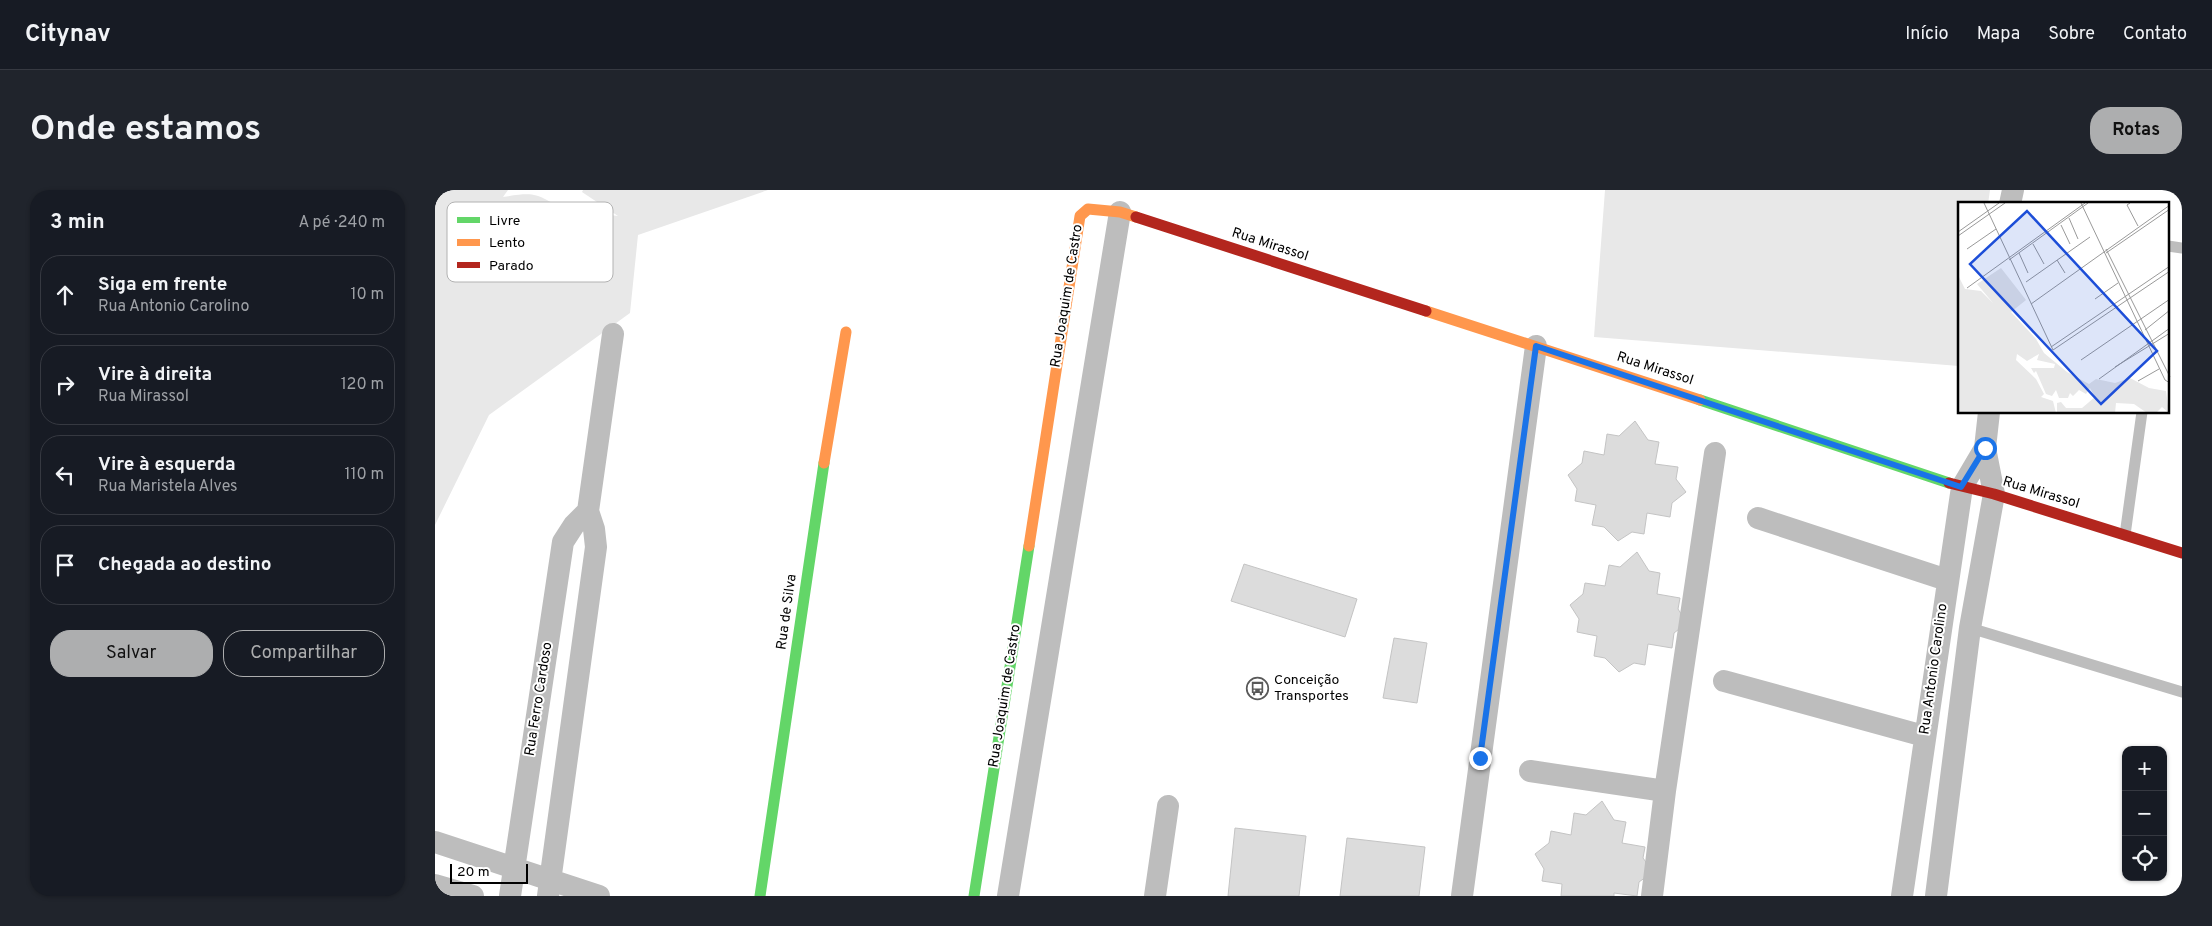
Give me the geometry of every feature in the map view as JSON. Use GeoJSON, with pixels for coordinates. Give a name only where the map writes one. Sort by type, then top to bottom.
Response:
{"type":"FeatureCollection","features":[{"type":"Feature","properties":{"kind":"street","name":"Rua Joaquim de Castro"},"geometry":{"type":"LineString","coordinates":[[974,896],[1080,216],[1088,209],[1093,208],[1120,212]]}},
{"type":"Feature","properties":{"kind":"street","name":"Rua Mirassol"},"geometry":{"type":"LineString","coordinates":[[1120,212],[1536,346],[1961,487],[1994,494],[2182,553]]}},
{"type":"Feature","properties":{"kind":"street"},"geometry":{"type":"LineString","coordinates":[[1008,896],[1120,212]]}},
{"type":"Feature","properties":{"kind":"street","name":"Rua de Silva"},"geometry":{"type":"LineString","coordinates":[[760,896],[820,490],[846,332]]}},
{"type":"Feature","properties":{"kind":"street"},"geometry":{"type":"LineString","coordinates":[[549,888],[596,547],[594,529],[588,511],[613,334]]}},
{"type":"Feature","properties":{"kind":"street"},"geometry":{"type":"LineString","coordinates":[[1462,896],[1536,346]]}},
{"type":"Feature","properties":{"kind":"street","name":"Rua Antonio Carolino"},"geometry":{"type":"LineString","coordinates":[[1936,896],[1944,820],[1970,628],[1994,494],[1985,448],[1989,414]]}},
{"type":"Feature","properties":{"kind":"street","name":"Rua Antonio Carolino"},"geometry":{"type":"LineString","coordinates":[[1901,896],[1961,487],[1985,448]]}},
{"type":"Feature","properties":{"kind":"street"},"geometry":{"type":"LineString","coordinates":[[1652,896],[1665,792],[1715,452]]}},
{"type":"Feature","properties":{"kind":"street","name":"Rua Ferro Cardoso"},"geometry":{"type":"LineString","coordinates":[[510,896],[563,542],[574,525],[588,511]]}},
{"type":"Feature","properties":{"kind":"street"},"geometry":{"type":"LineString","coordinates":[[1758,518],[1947,580]]}},
{"type":"Feature","properties":{"kind":"street"},"geometry":{"type":"LineString","coordinates":[[1724,681],[1924,736]]}},
{"type":"Feature","properties":{"kind":"street"},"geometry":{"type":"LineString","coordinates":[[1530,771],[1665,792]]}},
{"type":"Feature","properties":{"kind":"street"},"geometry":{"type":"LineString","coordinates":[[1155,896],[1168,806]]}},
{"type":"Feature","properties":{"kind":"street"},"geometry":{"type":"LineString","coordinates":[[1913,815],[1944,820]]}},
{"type":"Feature","properties":{"kind":"street"},"geometry":{"type":"LineString","coordinates":[[435,842],[514,868],[549,888],[599,896]]}},
{"type":"Feature","properties":{"kind":"street"},"geometry":{"type":"LineString","coordinates":[[435,885],[473,896]]}},
{"type":"Feature","properties":{"kind":"lane"},"geometry":{"type":"LineString","coordinates":[[2169,246],[2182,248]]}},
{"type":"Feature","properties":{"kind":"lane"},"geometry":{"type":"LineString","coordinates":[[2125,535],[2141,414]]}},
{"type":"Feature","properties":{"kind":"lane"},"geometry":{"type":"LineString","coordinates":[[1970,628],[2182,692]]}},
{"type":"Feature","properties":{"kind":"shaded area"},"geometry":{"type":"Polygon","coordinates":[[[435,190],[508,190],[503,197],[526,194],[539,196],[551,202],[447,202],[447,282],[613,282],[613,216],[618,216],[613,213],[613,202],[597,202],[582,192],[583,190],[768,190],[638,235],[630,313],[489,415],[435,525],[435,190]]]}},
{"type":"Feature","properties":{"kind":"shaded area"},"geometry":{"type":"Polygon","coordinates":[[[1605,190],[1990,190],[1988,202],[1958,202],[1958,366],[1594,337],[1605,190]]]}},
{"type":"Feature","properties":{"kind":"building"},"geometry":{"type":"Polygon","coordinates":[[[1635,421],[1648,440],[1659,442],[1655,464],[1678,467],[1676,479],[1686,492],[1672,503],[1670,517],[1647,513],[1644,534],[1632,532],[1618,541],[1604,527],[1592,525],[1596,505],[1575,501],[1577,489],[1568,475],[1582,463],[1584,451],[1604,455],[1607,434],[1619,436],[1635,421]]]}},
{"type":"Feature","properties":{"kind":"building"},"geometry":{"type":"Polygon","coordinates":[[[1637,552],[1649,571],[1660,573],[1657,594],[1680,598],[1678,609],[1687,623],[1674,633],[1672,648],[1648,644],[1645,665],[1634,663],[1619,672],[1605,658],[1594,656],[1597,636],[1577,632],[1579,619],[1570,605],[1583,594],[1585,583],[1605,586],[1609,565],[1620,567],[1637,552]]]}},
{"type":"Feature","properties":{"kind":"building"},"geometry":{"type":"Polygon","coordinates":[[[1244,564],[1357,599],[1345,637],[1231,601],[1244,564]]]}},
{"type":"Feature","properties":{"kind":"building"},"geometry":{"type":"Polygon","coordinates":[[[1394,638],[1427,643],[1417,703],[1383,698],[1394,638]]]}},
{"type":"Feature","properties":{"kind":"building"},"geometry":{"type":"Polygon","coordinates":[[[1602,801],[1614,820],[1626,822],[1622,843],[1645,847],[1643,858],[1653,872],[1639,882],[1637,896],[1614,893],[1614,896],[1561,896],[1562,884],[1542,881],[1544,869],[1535,854],[1549,843],[1551,831],[1571,835],[1574,813],[1586,815],[1602,801]]]}},
{"type":"Feature","properties":{"kind":"building"},"geometry":{"type":"Polygon","coordinates":[[[1235,828],[1306,836],[1299,896],[1228,896],[1235,828]]]}},
{"type":"Feature","properties":{"kind":"building"},"geometry":{"type":"Polygon","coordinates":[[[1347,838],[1425,847],[1419,896],[1340,896],[1347,838]]]}},
{"type":"Feature","properties":{"kind":"traffic: fast"},"geometry":{"type":"LineString","coordinates":[[1700,400],[1949,483]]}},
{"type":"Feature","properties":{"kind":"traffic: fast"},"geometry":{"type":"LineString","coordinates":[[760,896],[824,463]]}},
{"type":"Feature","properties":{"kind":"traffic: fast"},"geometry":{"type":"LineString","coordinates":[[974,896],[1029,546]]}},
{"type":"Feature","properties":{"kind":"traffic: slow"},"geometry":{"type":"LineString","coordinates":[[1029,546],[1080,216],[1088,209],[1120,212],[1136,217]]}},
{"type":"Feature","properties":{"kind":"traffic: slow"},"geometry":{"type":"LineString","coordinates":[[1426,311],[1700,400]]}},
{"type":"Feature","properties":{"kind":"traffic: slow"},"geometry":{"type":"LineString","coordinates":[[824,463],[846,332]]}},
{"type":"Feature","properties":{"kind":"traffic: jam"},"geometry":{"type":"LineString","coordinates":[[1136,217],[1426,311]]}},
{"type":"Feature","properties":{"kind":"traffic: jam"},"geometry":{"type":"LineString","coordinates":[[1949,483],[1994,494],[2182,553]]}},
{"type":"Feature","properties":{"kind":"place","name":"Conceição Transportes"},"geometry":{"type":"Point","coordinates":[1258,688]}},
{"type":"Feature","properties":{"kind":"route"},"geometry":{"type":"LineString","coordinates":[[1480,758],[1536,346],[1961,487],[1985,448]]}}]}
